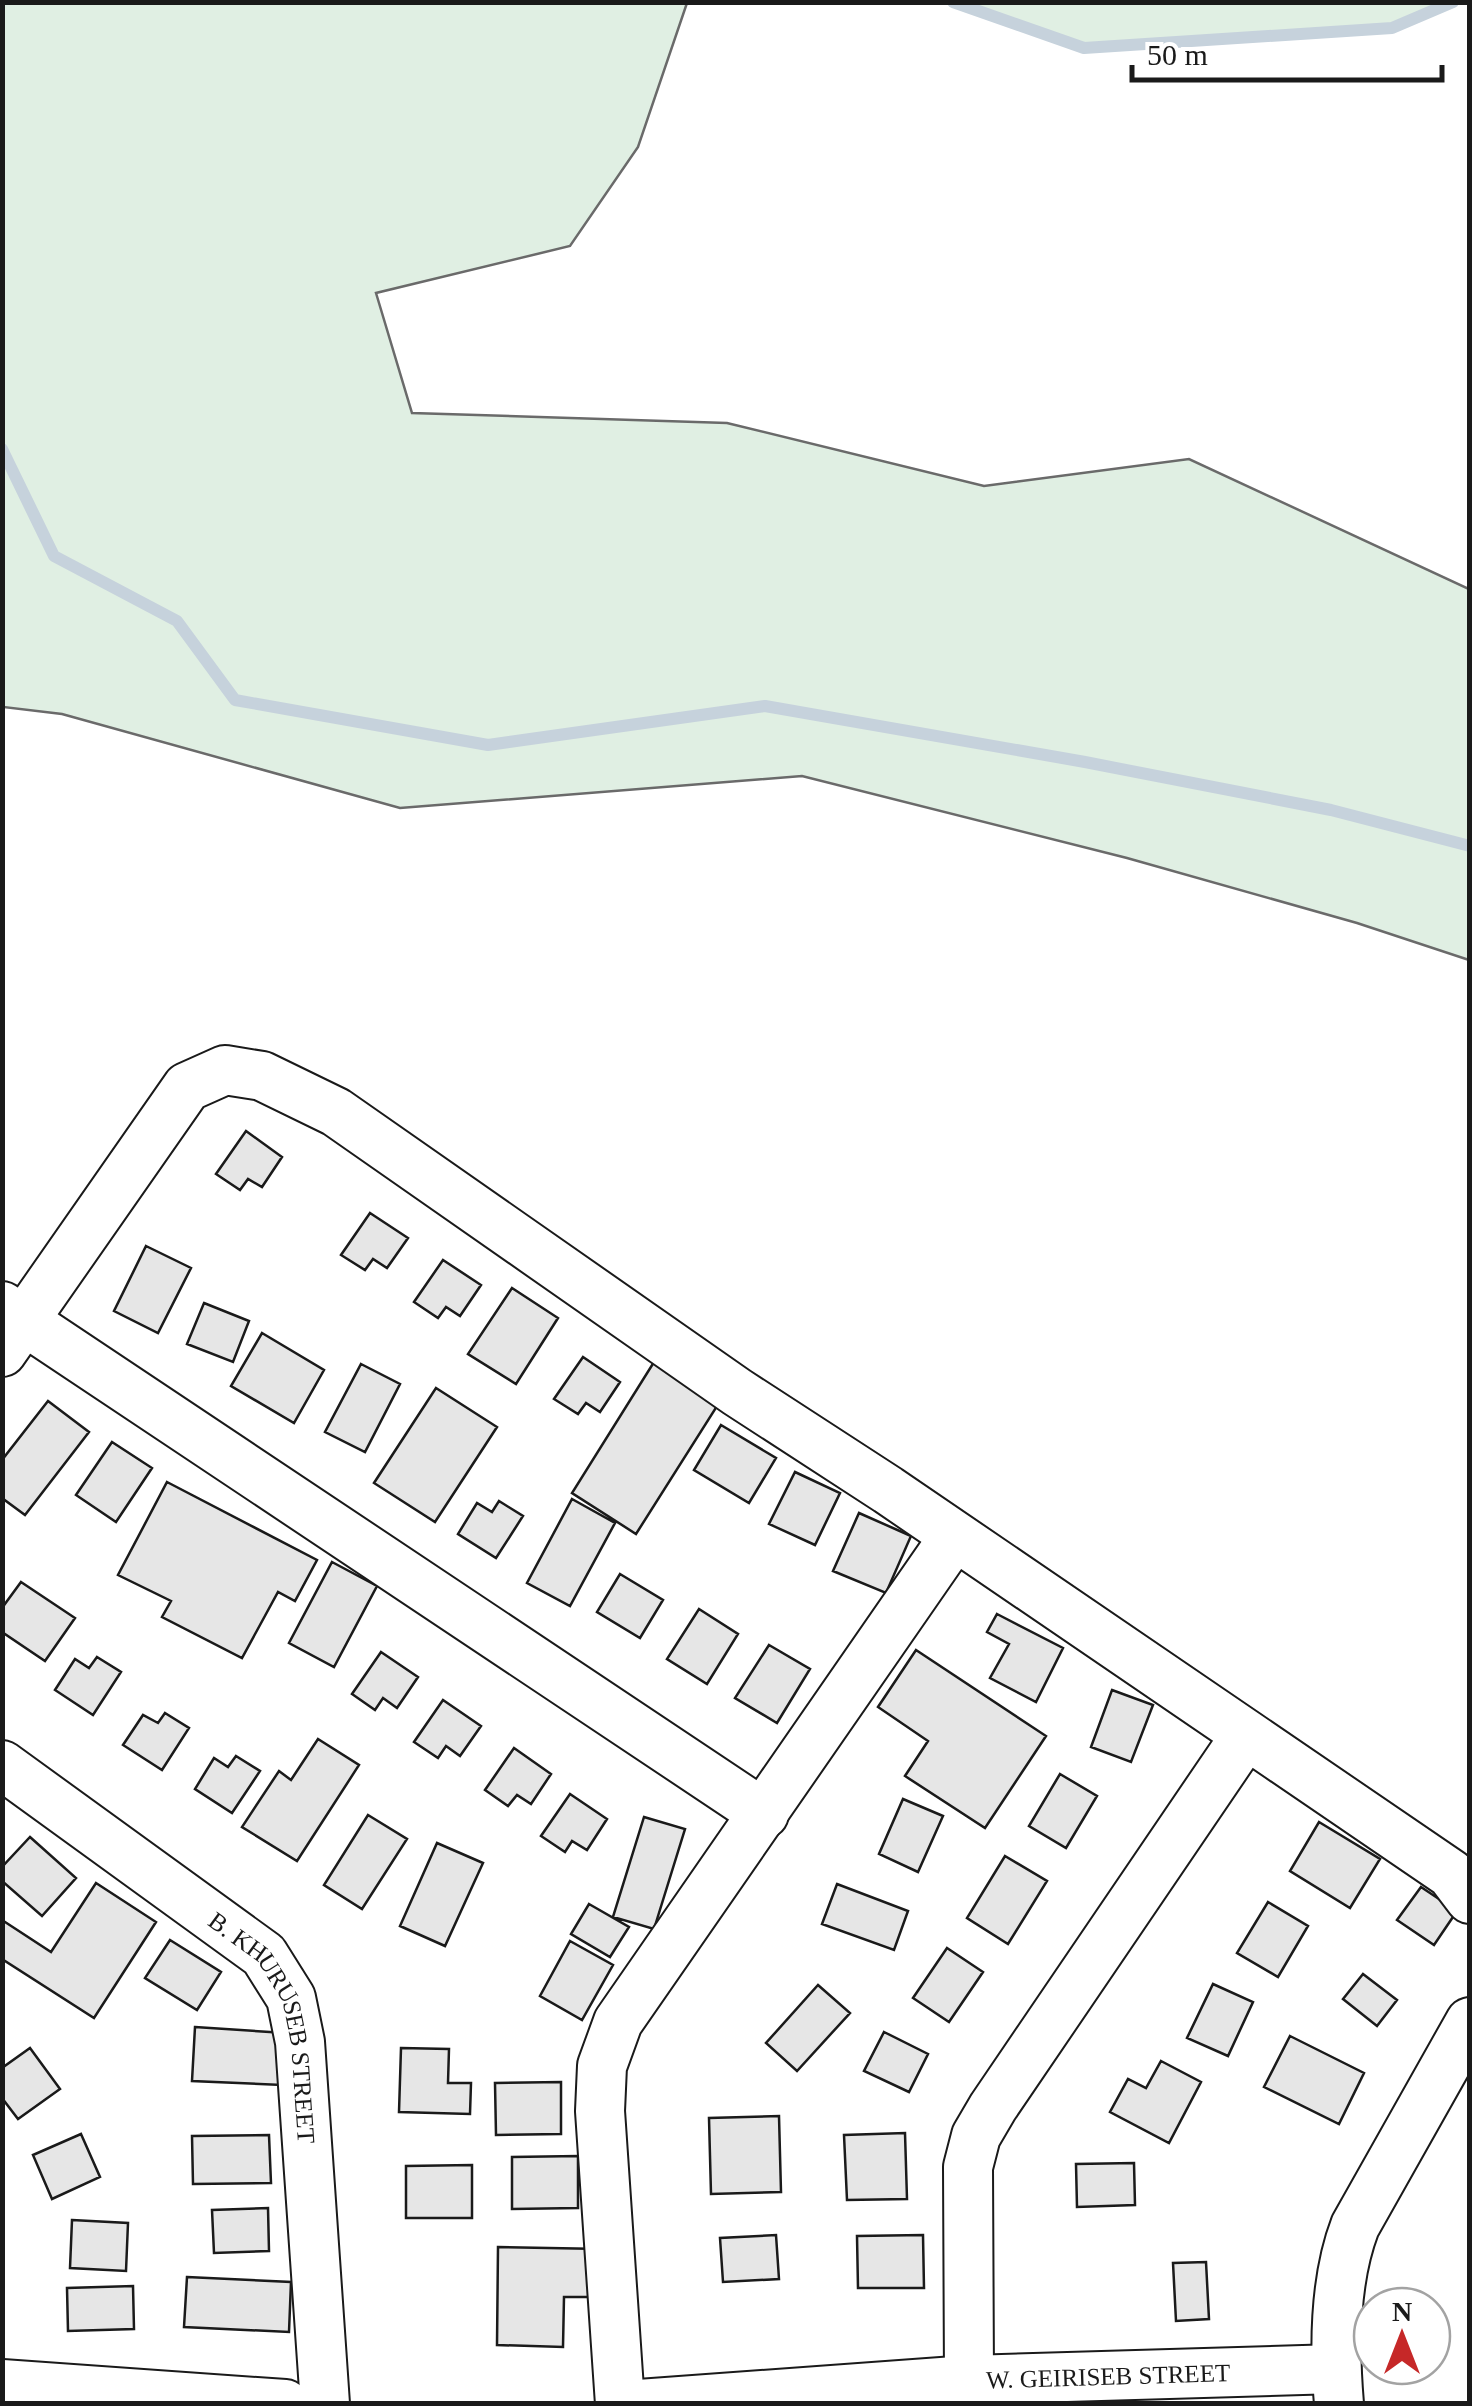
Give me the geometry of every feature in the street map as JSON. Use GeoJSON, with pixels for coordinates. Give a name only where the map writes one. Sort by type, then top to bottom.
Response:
{"type":"FeatureCollection","features":[{"type":"Feature","properties":{"kind":"street"},"geometry":{"type":"LineString","coordinates":[[764,1814],[10,1326],[187,1087],[225,1070],[262,1076],[336,1112],[737,1392],[1451,1874],[1470,1899]]}},
{"type":"Feature","properties":{"kind":"street"},"geometry":{"type":"LineString","coordinates":[[620,2404],[600,2111],[602,2066],[618,2022],[954,1537]]}},
{"type":"Feature","properties":{"kind":"street"},"geometry":{"type":"LineString","coordinates":[[969,2380],[968,2167],[976,2136],[1246,1735]]}},
{"type":"Feature","properties":{"kind":"street","name":"B. KHURUSEB STREET"},"geometry":{"type":"LineString","coordinates":[[2,1765],[264,1955],[292,1998],[300,2042],[325,2404]]}},
{"type":"Feature","properties":{"kind":"street"},"geometry":{"type":"LineString","coordinates":[[1337,2386],[1345,2252],[1355,2226],[1470,2022]]}},
{"type":"Feature","properties":{"kind":"street","name":"W. GEIRISEB STREET"},"geometry":{"type":"LineString","coordinates":[[639,2404],[969,2380],[1337,2386]]}},
{"type":"Feature","properties":{"kind":"street"},"geometry":{"type":"LineString","coordinates":[[2,2384],[285,2404]]}},
{"type":"Feature","properties":{"kind":"green space"},"geometry":{"type":"Polygon","coordinates":[[[3,2],[687,3],[638,147],[570,246],[376,293],[412,413],[727,423],[984,486],[1189,459],[1469,589],[1469,960],[1357,923],[1127,858],[802,776],[400,808],[62,714],[3,707],[3,2]]]}},
{"type":"Feature","properties":{"kind":"green space"},"geometry":{"type":"Polygon","coordinates":[[[1453,2],[1392,28],[1084,48],[953,3],[1453,2]]]}},
{"type":"Feature","properties":{"kind":"building"},"geometry":{"type":"Polygon","coordinates":[[[246,1131],[282,1157],[262,1187],[248,1179],[240,1190],[216,1174],[246,1131]]]}},
{"type":"Feature","properties":{"kind":"building"},"geometry":{"type":"Polygon","coordinates":[[[370,1213],[408,1238],[387,1268],[373,1259],[365,1270],[341,1255],[370,1213]]]}},
{"type":"Feature","properties":{"kind":"building"},"geometry":{"type":"Polygon","coordinates":[[[146,1246],[191,1268],[158,1333],[114,1311],[146,1246]]]}},
{"type":"Feature","properties":{"kind":"building"},"geometry":{"type":"Polygon","coordinates":[[[443,1260],[481,1285],[460,1316],[446,1307],[438,1318],[414,1302],[443,1260]]]}},
{"type":"Feature","properties":{"kind":"building"},"geometry":{"type":"Polygon","coordinates":[[[512,1288],[558,1318],[516,1384],[468,1354],[512,1288]]]}},
{"type":"Feature","properties":{"kind":"building"},"geometry":{"type":"Polygon","coordinates":[[[204,1303],[249,1321],[233,1362],[187,1344],[204,1303]]]}},
{"type":"Feature","properties":{"kind":"building"},"geometry":{"type":"Polygon","coordinates":[[[262,1333],[324,1370],[294,1423],[231,1386],[262,1333]]]}},
{"type":"Feature","properties":{"kind":"building"},"geometry":{"type":"Polygon","coordinates":[[[583,1357],[620,1382],[600,1412],[586,1403],[578,1414],[554,1399],[583,1357]]]}},
{"type":"Feature","properties":{"kind":"building"},"geometry":{"type":"Polygon","coordinates":[[[654,1362],[719,1403],[636,1534],[572,1493],[654,1362]]]}},
{"type":"Feature","properties":{"kind":"building"},"geometry":{"type":"Polygon","coordinates":[[[361,1364],[400,1384],[365,1452],[325,1432],[361,1364]]]}},
{"type":"Feature","properties":{"kind":"building"},"geometry":{"type":"Polygon","coordinates":[[[436,1388],[497,1427],[435,1522],[374,1483],[436,1388]]]}},
{"type":"Feature","properties":{"kind":"building"},"geometry":{"type":"Polygon","coordinates":[[[48,1401],[89,1432],[25,1515],[2,1498],[2,1460],[48,1401]]]}},
{"type":"Feature","properties":{"kind":"building"},"geometry":{"type":"Polygon","coordinates":[[[721,1425],[776,1458],[749,1503],[694,1470],[721,1425]]]}},
{"type":"Feature","properties":{"kind":"building"},"geometry":{"type":"Polygon","coordinates":[[[112,1442],[152,1468],[116,1522],[76,1495],[112,1442]]]}},
{"type":"Feature","properties":{"kind":"building"},"geometry":{"type":"Polygon","coordinates":[[[795,1472],[840,1493],[815,1545],[769,1524],[795,1472]]]}},
{"type":"Feature","properties":{"kind":"building"},"geometry":{"type":"Polygon","coordinates":[[[167,1482],[317,1560],[295,1601],[278,1592],[242,1658],[162,1617],[171,1601],[118,1575],[167,1482]]]}},
{"type":"Feature","properties":{"kind":"building"},"geometry":{"type":"Polygon","coordinates":[[[572,1499],[615,1523],[570,1606],[527,1583],[572,1499]]]}},
{"type":"Feature","properties":{"kind":"building"},"geometry":{"type":"Polygon","coordinates":[[[499,1501],[523,1516],[496,1558],[458,1534],[477,1503],[492,1512],[499,1501]]]}},
{"type":"Feature","properties":{"kind":"building"},"geometry":{"type":"Polygon","coordinates":[[[859,1513],[911,1536],[886,1593],[833,1571],[859,1513]]]}},
{"type":"Feature","properties":{"kind":"building"},"geometry":{"type":"Polygon","coordinates":[[[332,1562],[377,1586],[334,1667],[289,1643],[332,1562]]]}},
{"type":"Feature","properties":{"kind":"building"},"geometry":{"type":"Polygon","coordinates":[[[620,1574],[663,1600],[640,1638],[597,1612],[620,1574]]]}},
{"type":"Feature","properties":{"kind":"building"},"geometry":{"type":"Polygon","coordinates":[[[21,1582],[75,1618],[45,1661],[2,1632],[2,1608],[21,1582]]]}},
{"type":"Feature","properties":{"kind":"building"},"geometry":{"type":"Polygon","coordinates":[[[699,1609],[738,1634],[707,1684],[667,1659],[699,1609]]]}},
{"type":"Feature","properties":{"kind":"building"},"geometry":{"type":"Polygon","coordinates":[[[997,1614],[1063,1648],[1036,1702],[990,1678],[1009,1644],[987,1632],[997,1614]]]}},
{"type":"Feature","properties":{"kind":"building"},"geometry":{"type":"Polygon","coordinates":[[[769,1645],[810,1669],[777,1723],[735,1698],[769,1645]]]}},
{"type":"Feature","properties":{"kind":"building"},"geometry":{"type":"Polygon","coordinates":[[[916,1650],[1046,1736],[985,1828],[905,1776],[928,1741],[878,1707],[916,1650]]]}},
{"type":"Feature","properties":{"kind":"building"},"geometry":{"type":"Polygon","coordinates":[[[381,1652],[418,1677],[397,1708],[383,1698],[375,1710],[352,1694],[381,1652]]]}},
{"type":"Feature","properties":{"kind":"building"},"geometry":{"type":"Polygon","coordinates":[[[97,1657],[121,1672],[93,1715],[55,1690],[75,1659],[89,1668],[97,1657]]]}},
{"type":"Feature","properties":{"kind":"building"},"geometry":{"type":"Polygon","coordinates":[[[1112,1690],[1153,1705],[1131,1762],[1091,1747],[1112,1690]]]}},
{"type":"Feature","properties":{"kind":"building"},"geometry":{"type":"Polygon","coordinates":[[[443,1700],[481,1726],[460,1756],[446,1746],[438,1758],[414,1742],[443,1700]]]}},
{"type":"Feature","properties":{"kind":"building"},"geometry":{"type":"Polygon","coordinates":[[[165,1713],[189,1728],[162,1770],[123,1745],[143,1715],[158,1723],[165,1713]]]}},
{"type":"Feature","properties":{"kind":"building"},"geometry":{"type":"Polygon","coordinates":[[[318,1739],[359,1765],[297,1861],[242,1827],[279,1771],[291,1780],[318,1739]]]}},
{"type":"Feature","properties":{"kind":"building"},"geometry":{"type":"Polygon","coordinates":[[[514,1748],[551,1774],[531,1804],[517,1795],[508,1806],[485,1790],[514,1748]]]}},
{"type":"Feature","properties":{"kind":"building"},"geometry":{"type":"Polygon","coordinates":[[[236,1756],[260,1771],[232,1813],[195,1789],[214,1758],[228,1767],[236,1756]]]}},
{"type":"Feature","properties":{"kind":"building"},"geometry":{"type":"Polygon","coordinates":[[[1060,1774],[1097,1796],[1066,1848],[1029,1826],[1060,1774]]]}},
{"type":"Feature","properties":{"kind":"building"},"geometry":{"type":"Polygon","coordinates":[[[570,1794],[607,1819],[587,1850],[572,1841],[565,1852],[541,1836],[570,1794]]]}},
{"type":"Feature","properties":{"kind":"building"},"geometry":{"type":"Polygon","coordinates":[[[903,1799],[943,1816],[918,1872],[879,1854],[903,1799]]]}},
{"type":"Feature","properties":{"kind":"building"},"geometry":{"type":"Polygon","coordinates":[[[368,1815],[407,1839],[362,1909],[324,1885],[368,1815]]]}},
{"type":"Feature","properties":{"kind":"building"},"geometry":{"type":"Polygon","coordinates":[[[644,1817],[685,1829],[654,1929],[613,1917],[644,1817]]]}},
{"type":"Feature","properties":{"kind":"building"},"geometry":{"type":"Polygon","coordinates":[[[1319,1822],[1380,1859],[1350,1908],[1290,1871],[1319,1822]]]}},
{"type":"Feature","properties":{"kind":"building"},"geometry":{"type":"Polygon","coordinates":[[[30,1837],[76,1878],[42,1916],[2,1881],[2,1867],[30,1837]]]}},
{"type":"Feature","properties":{"kind":"building"},"geometry":{"type":"Polygon","coordinates":[[[437,1843],[483,1863],[445,1946],[400,1926],[437,1843]]]}},
{"type":"Feature","properties":{"kind":"building"},"geometry":{"type":"Polygon","coordinates":[[[1005,1856],[1047,1881],[1008,1944],[967,1918],[1005,1856]]]}},
{"type":"Feature","properties":{"kind":"building"},"geometry":{"type":"Polygon","coordinates":[[[96,1883],[156,1922],[94,2018],[2,1959],[2,1920],[51,1952],[96,1883]]]}},
{"type":"Feature","properties":{"kind":"building"},"geometry":{"type":"Polygon","coordinates":[[[837,1884],[908,1911],[894,1950],[822,1924],[837,1884]]]}},
{"type":"Feature","properties":{"kind":"building"},"geometry":{"type":"Polygon","coordinates":[[[1421,1887],[1457,1911],[1434,1945],[1397,1920],[1421,1887]]]}},
{"type":"Feature","properties":{"kind":"building"},"geometry":{"type":"Polygon","coordinates":[[[1268,1902],[1308,1926],[1278,1977],[1237,1953],[1268,1902]]]}},
{"type":"Feature","properties":{"kind":"building"},"geometry":{"type":"Polygon","coordinates":[[[589,1904],[629,1927],[610,1957],[571,1934],[589,1904]]]}},
{"type":"Feature","properties":{"kind":"building"},"geometry":{"type":"Polygon","coordinates":[[[170,1940],[221,1972],[197,2010],[145,1978],[170,1940]]]}},
{"type":"Feature","properties":{"kind":"building"},"geometry":{"type":"Polygon","coordinates":[[[570,1941],[613,1965],[582,2020],[540,1996],[570,1941]]]}},
{"type":"Feature","properties":{"kind":"building"},"geometry":{"type":"Polygon","coordinates":[[[947,1948],[983,1972],[949,2022],[913,1998],[947,1948]]]}},
{"type":"Feature","properties":{"kind":"building"},"geometry":{"type":"Polygon","coordinates":[[[1363,1974],[1397,2000],[1377,2026],[1343,1999],[1363,1974]]]}},
{"type":"Feature","properties":{"kind":"building"},"geometry":{"type":"Polygon","coordinates":[[[1213,1984],[1253,2002],[1228,2056],[1187,2038],[1213,1984]]]}},
{"type":"Feature","properties":{"kind":"building"},"geometry":{"type":"Polygon","coordinates":[[[818,1985],[850,2013],[797,2071],[766,2043],[818,1985]]]}},
{"type":"Feature","properties":{"kind":"building"},"geometry":{"type":"Polygon","coordinates":[[[195,2027],[285,2033],[282,2085],[192,2081],[195,2027]]]}},
{"type":"Feature","properties":{"kind":"building"},"geometry":{"type":"Polygon","coordinates":[[[884,2032],[928,2054],[909,2092],[864,2071],[884,2032]]]}},
{"type":"Feature","properties":{"kind":"building"},"geometry":{"type":"Polygon","coordinates":[[[1290,2036],[1364,2073],[1339,2124],[1264,2087],[1290,2036]]]}},
{"type":"Feature","properties":{"kind":"building"},"geometry":{"type":"Polygon","coordinates":[[[30,2048],[60,2089],[18,2119],[2,2098],[2,2068],[30,2048]]]}},
{"type":"Feature","properties":{"kind":"building"},"geometry":{"type":"Polygon","coordinates":[[[401,2048],[449,2049],[448,2083],[471,2083],[470,2114],[399,2112],[401,2048]]]}},
{"type":"Feature","properties":{"kind":"building"},"geometry":{"type":"Polygon","coordinates":[[[1161,2061],[1201,2082],[1169,2143],[1110,2112],[1128,2079],[1146,2088],[1161,2061]]]}},
{"type":"Feature","properties":{"kind":"building"},"geometry":{"type":"Polygon","coordinates":[[[561,2082],[561,2134],[496,2135],[495,2083],[561,2082]]]}},
{"type":"Feature","properties":{"kind":"building"},"geometry":{"type":"Polygon","coordinates":[[[779,2116],[781,2192],[711,2194],[709,2118],[779,2116]]]}},
{"type":"Feature","properties":{"kind":"building"},"geometry":{"type":"Polygon","coordinates":[[[905,2133],[907,2199],[847,2200],[844,2135],[905,2133]]]}},
{"type":"Feature","properties":{"kind":"building"},"geometry":{"type":"Polygon","coordinates":[[[81,2134],[100,2177],[52,2199],[33,2155],[81,2134]]]}},
{"type":"Feature","properties":{"kind":"building"},"geometry":{"type":"Polygon","coordinates":[[[269,2135],[271,2183],[193,2184],[192,2136],[269,2135]]]}},
{"type":"Feature","properties":{"kind":"building"},"geometry":{"type":"Polygon","coordinates":[[[578,2156],[578,2208],[512,2209],[512,2157],[578,2156]]]}},
{"type":"Feature","properties":{"kind":"building"},"geometry":{"type":"Polygon","coordinates":[[[1134,2163],[1135,2205],[1077,2207],[1076,2164],[1134,2163]]]}},
{"type":"Feature","properties":{"kind":"building"},"geometry":{"type":"Polygon","coordinates":[[[472,2165],[472,2218],[406,2218],[406,2166],[472,2165]]]}},
{"type":"Feature","properties":{"kind":"building"},"geometry":{"type":"Polygon","coordinates":[[[268,2208],[269,2251],[214,2253],[212,2210],[268,2208]]]}},
{"type":"Feature","properties":{"kind":"building"},"geometry":{"type":"Polygon","coordinates":[[[72,2220],[128,2223],[126,2271],[70,2268],[72,2220]]]}},
{"type":"Feature","properties":{"kind":"building"},"geometry":{"type":"Polygon","coordinates":[[[776,2235],[779,2279],[723,2282],[720,2238],[776,2235]]]}},
{"type":"Feature","properties":{"kind":"building"},"geometry":{"type":"Polygon","coordinates":[[[923,2235],[924,2288],[858,2288],[857,2236],[923,2235]]]}},
{"type":"Feature","properties":{"kind":"building"},"geometry":{"type":"Polygon","coordinates":[[[498,2247],[602,2249],[601,2297],[564,2297],[563,2347],[497,2345],[498,2247]]]}},
{"type":"Feature","properties":{"kind":"building"},"geometry":{"type":"Polygon","coordinates":[[[1206,2262],[1209,2319],[1176,2321],[1173,2263],[1206,2262]]]}},
{"type":"Feature","properties":{"kind":"building"},"geometry":{"type":"Polygon","coordinates":[[[187,2277],[291,2282],[289,2332],[184,2327],[187,2277]]]}},
{"type":"Feature","properties":{"kind":"building"},"geometry":{"type":"Polygon","coordinates":[[[133,2286],[134,2329],[68,2331],[67,2288],[133,2286]]]}},
{"type":"Feature","properties":{"kind":"waterway"},"geometry":{"type":"LineString","coordinates":[[953,2],[1084,48],[1392,28],[1453,2]]}},
{"type":"Feature","properties":{"kind":"waterway"},"geometry":{"type":"LineString","coordinates":[[2,449],[54,556],[177,621],[235,700],[488,745],[765,706],[1331,810],[1470,846]]}}]}
